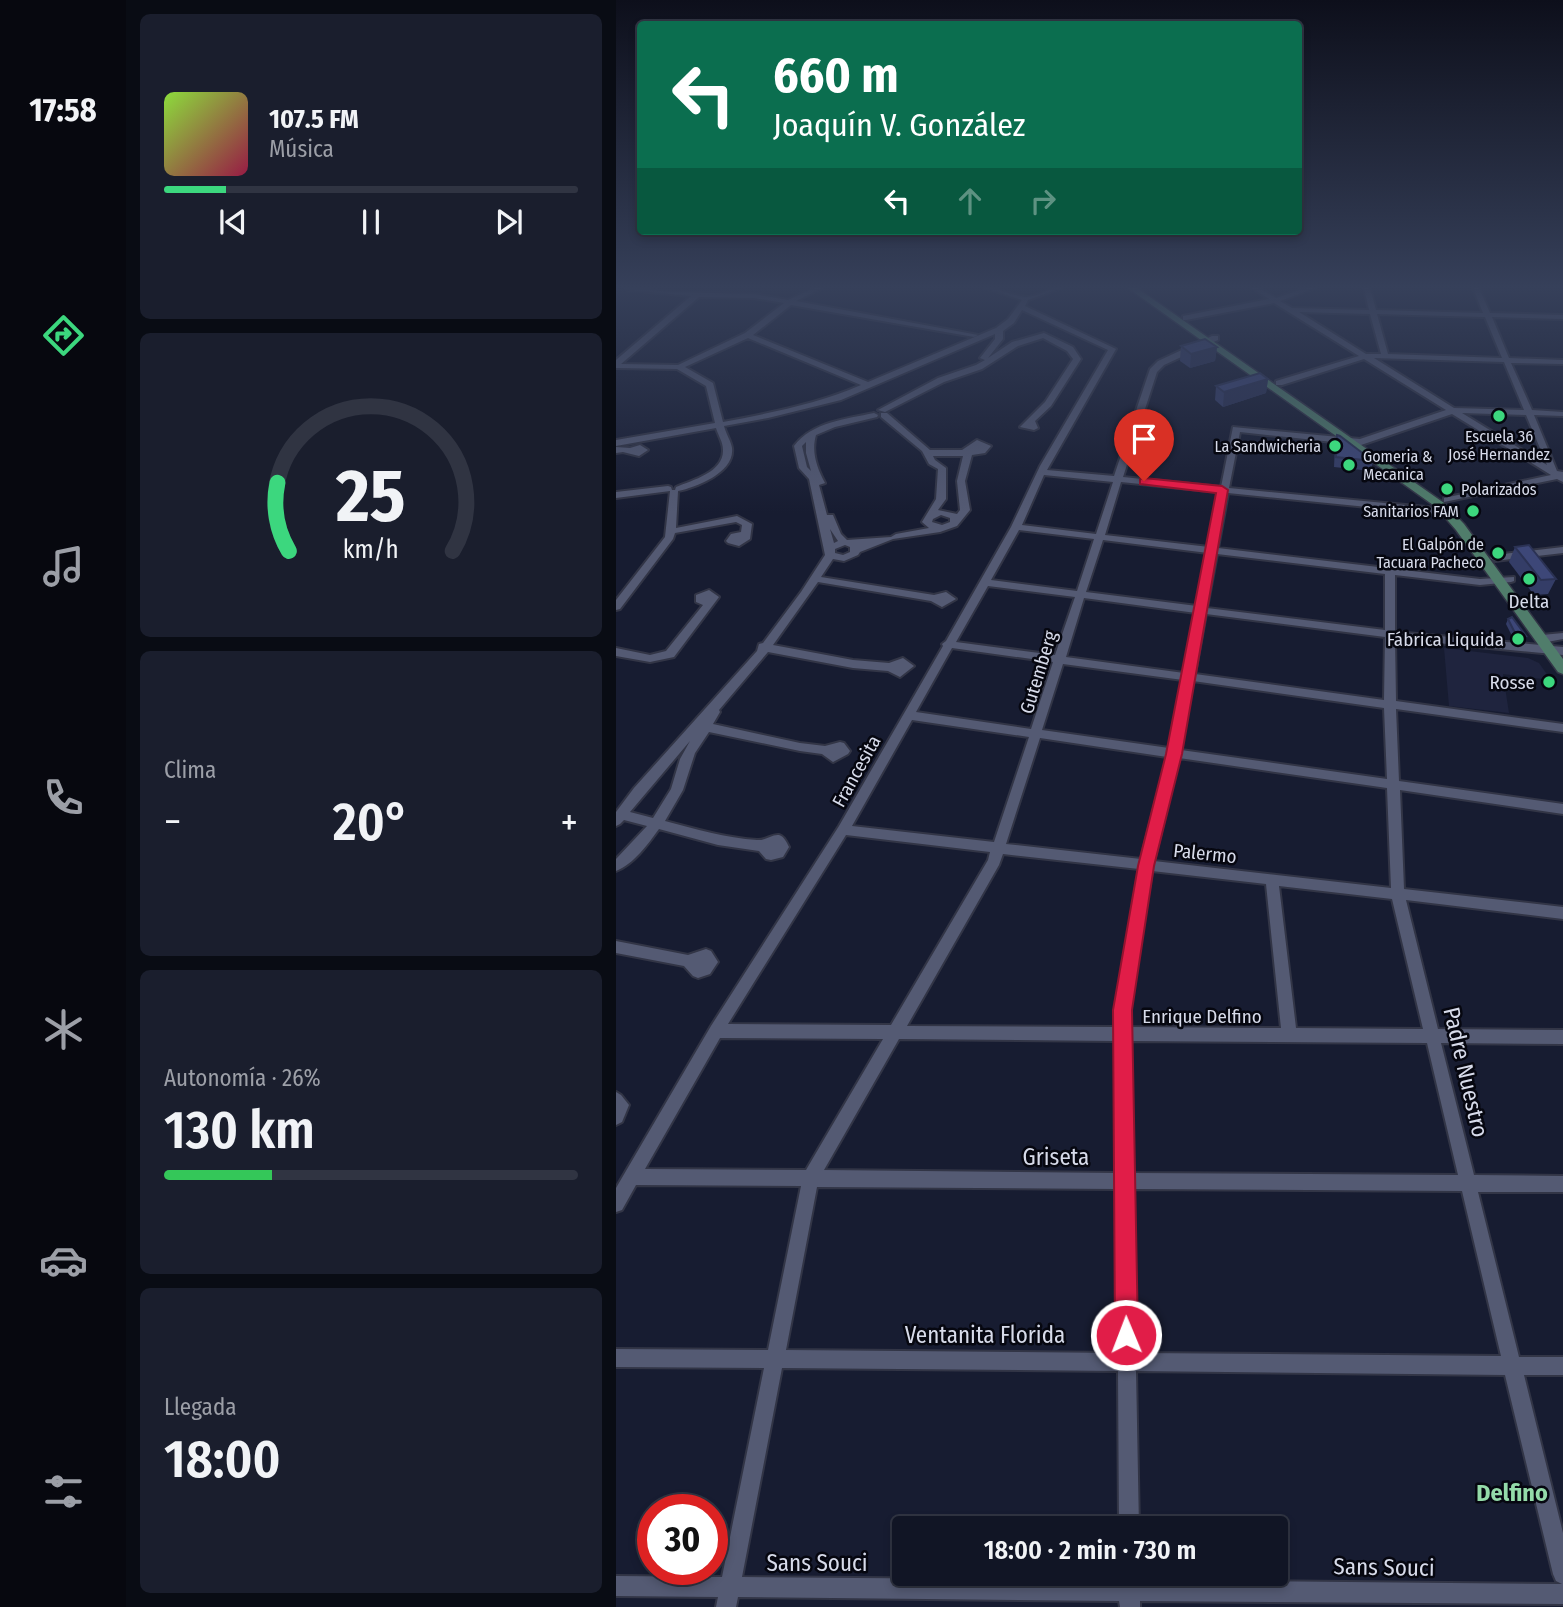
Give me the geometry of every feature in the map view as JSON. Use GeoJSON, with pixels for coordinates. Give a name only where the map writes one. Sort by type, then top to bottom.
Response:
{"type":"FeatureCollection","features":[{"type":"Feature","properties":{"kind":"main road"},"geometry":{"type":"LineString","coordinates":[[1245,363],[1447,506],[1553,638],[1563,669]]}},
{"type":"Feature","properties":{"kind":"main road"},"geometry":{"type":"LineString","coordinates":[[1248,363],[1357,442]]}},
{"type":"Feature","properties":{"kind":"main road"},"geometry":{"type":"LineString","coordinates":[[1447,506],[1459,510],[1494,558],[1505,580]]}},
{"type":"Feature","properties":{"kind":"street"},"geometry":{"type":"LineString","coordinates":[[616,365],[679,367],[688,363]]}},
{"type":"Feature","properties":{"kind":"street"},"geometry":{"type":"LineString","coordinates":[[815,363],[870,386]]}},
{"type":"Feature","properties":{"kind":"street"},"geometry":{"type":"LineString","coordinates":[[616,443],[720,429],[818,404],[870,386],[921,363]]}},
{"type":"Feature","properties":{"kind":"street"},"geometry":{"type":"LineString","coordinates":[[975,368],[980,363]]}},
{"type":"Feature","properties":{"kind":"street"},"geometry":{"type":"LineString","coordinates":[[850,548],[836,558],[830,551],[813,476],[809,444],[812,434],[882,413],[983,363]]}},
{"type":"Feature","properties":{"kind":"street"},"geometry":{"type":"LineString","coordinates":[[1031,422],[1048,404],[1073,363]]}},
{"type":"Feature","properties":{"kind":"street","name":"Francesita"},"geometry":{"type":"LineString","coordinates":[[616,1204],[716,1031],[843,831],[947,644],[1016,527],[1102,363]]}},
{"type":"Feature","properties":{"kind":"street","name":"Gutemberg"},"geometry":{"type":"LineString","coordinates":[[728,1597],[811,1178],[998,850],[1154,369],[1165,363]]}},
{"type":"Feature","properties":{"kind":"street"},"geometry":{"type":"LineString","coordinates":[[1279,383],[1343,363]]}},
{"type":"Feature","properties":{"kind":"street"},"geometry":{"type":"LineString","coordinates":[[1378,363],[1559,475]]}},
{"type":"Feature","properties":{"kind":"street"},"geometry":{"type":"LineString","coordinates":[[1508,363],[1559,475]]}},
{"type":"Feature","properties":{"kind":"street"},"geometry":{"type":"LineString","coordinates":[[616,495],[674,489],[711,476],[723,465],[728,446],[720,429],[710,384],[679,367]]}},
{"type":"Feature","properties":{"kind":"street"},"geometry":{"type":"LineString","coordinates":[[1129,1516],[1121,1035],[1146,866],[1174,754],[1222,490],[1236,429],[1357,442],[1455,410],[1563,414]]}},
{"type":"Feature","properties":{"kind":"street"},"geometry":{"type":"LineString","coordinates":[[882,413],[944,472],[941,499],[928,518]]}},
{"type":"Feature","properties":{"kind":"street"},"geometry":{"type":"LineString","coordinates":[[616,450],[629,451]]}},
{"type":"Feature","properties":{"kind":"street"},"geometry":{"type":"LineString","coordinates":[[830,551],[954,524],[965,510],[961,481],[967,452],[927,453]]}},
{"type":"Feature","properties":{"kind":"street"},"geometry":{"type":"LineString","coordinates":[[1043,472],[1222,490],[1447,506],[1559,475]]}},
{"type":"Feature","properties":{"kind":"street"},"geometry":{"type":"LineString","coordinates":[[813,476],[837,535],[850,548]]}},
{"type":"Feature","properties":{"kind":"street"},"geometry":{"type":"LineString","coordinates":[[616,607],[654,561],[673,531],[674,489]]}},
{"type":"Feature","properties":{"kind":"street"},"geometry":{"type":"LineString","coordinates":[[892,538],[935,513],[948,512],[955,516],[954,524]]}},
{"type":"Feature","properties":{"kind":"street"},"geometry":{"type":"LineString","coordinates":[[928,518],[931,526],[943,528]]}},
{"type":"Feature","properties":{"kind":"street"},"geometry":{"type":"LineString","coordinates":[[673,531],[737,519],[747,524],[744,534]]}},
{"type":"Feature","properties":{"kind":"street"},"geometry":{"type":"LineString","coordinates":[[1016,527],[1480,582],[1505,580]]}},
{"type":"Feature","properties":{"kind":"street"},"geometry":{"type":"LineString","coordinates":[[616,866],[655,823],[677,788],[687,757],[716,705],[816,579],[850,548]]}},
{"type":"Feature","properties":{"kind":"street"},"geometry":{"type":"LineString","coordinates":[[1494,558],[1563,550]]}},
{"type":"Feature","properties":{"kind":"street"},"geometry":{"type":"LineString","coordinates":[[816,579],[830,551]]}},
{"type":"Feature","properties":{"kind":"street","name":"Padre Nuestro"},"geometry":{"type":"LineString","coordinates":[[1391,572],[1393,635],[1390,705],[1398,895],[1435,1036],[1511,1366],[1563,1574]]}},
{"type":"Feature","properties":{"kind":"street"},"geometry":{"type":"LineString","coordinates":[[816,579],[934,598]]}},
{"type":"Feature","properties":{"kind":"street"},"geometry":{"type":"LineString","coordinates":[[984,582],[1393,635],[1559,652]]}},
{"type":"Feature","properties":{"kind":"street"},"geometry":{"type":"LineString","coordinates":[[616,652],[650,660],[665,657],[710,603]]}},
{"type":"Feature","properties":{"kind":"street"},"geometry":{"type":"LineString","coordinates":[[947,644],[1563,728]]}},
{"type":"Feature","properties":{"kind":"street"},"geometry":{"type":"LineString","coordinates":[[763,647],[845,663],[890,667]]}},
{"type":"Feature","properties":{"kind":"street"},"geometry":{"type":"LineString","coordinates":[[907,715],[1563,809]]}},
{"type":"Feature","properties":{"kind":"street"},"geometry":{"type":"LineString","coordinates":[[703,726],[825,750]]}},
{"type":"Feature","properties":{"kind":"street"},"geometry":{"type":"LineString","coordinates":[[618,817],[703,726]]}},
{"type":"Feature","properties":{"kind":"street"},"geometry":{"type":"LineString","coordinates":[[618,817],[655,823],[718,840],[762,846]]}},
{"type":"Feature","properties":{"kind":"street","name":"Palermo"},"geometry":{"type":"LineString","coordinates":[[843,831],[1563,913]]}},
{"type":"Feature","properties":{"kind":"street"},"geometry":{"type":"LineString","coordinates":[[1272,880],[1289,1035]]}},
{"type":"Feature","properties":{"kind":"street"},"geometry":{"type":"LineString","coordinates":[[616,947],[688,961]]}},
{"type":"Feature","properties":{"kind":"street","name":"Enrique Delfino"},"geometry":{"type":"LineString","coordinates":[[716,1031],[1563,1037]]}},
{"type":"Feature","properties":{"kind":"street"},"geometry":{"type":"LineString","coordinates":[[616,1100],[620,1101],[621,1109],[616,1117]]}},
{"type":"Feature","properties":{"kind":"street","name":"Griseta"},"geometry":{"type":"LineString","coordinates":[[632,1177],[1563,1184]]}},
{"type":"Feature","properties":{"kind":"street","name":"Ventanita Florida"},"geometry":{"type":"LineString","coordinates":[[616,1357],[1563,1366]]}},
{"type":"Feature","properties":{"kind":"street","name":"Sans Souci"},"geometry":{"type":"LineString","coordinates":[[616,1586],[728,1597],[1129,1590],[1563,1594]]}},
{"type":"Feature","properties":{"kind":"shaded area"},"geometry":{"type":"Polygon","coordinates":[[[1444,648],[1528,658],[1539,663],[1551,680],[1503,674],[1509,713],[1449,706],[1444,648]]]}},
{"type":"Feature","properties":{"kind":"building"},"geometry":{"type":"Polygon","coordinates":[[[1260,373],[1268,379],[1224,392],[1216,386],[1260,373]]]}},
{"type":"Feature","properties":{"kind":"building"},"geometry":{"type":"Polygon","coordinates":[[[1337,435],[1340,436],[1373,461],[1336,457],[1337,435]]]}},
{"type":"Feature","properties":{"kind":"building"},"geometry":{"type":"Polygon","coordinates":[[[1529,545],[1556,579],[1541,580],[1515,547],[1529,545]]]}},
{"type":"Feature","properties":{"kind":"building"},"geometry":{"type":"Polygon","coordinates":[[[1512,617],[1526,636],[1516,635],[1508,619],[1512,617]]]}},
{"type":"Feature","properties":{"kind":"place","name":"Escuela 36 José Hernandez"},"geometry":{"type":"Point","coordinates":[1499,416]}},
{"type":"Feature","properties":{"kind":"place","name":"La Sandwicheria"},"geometry":{"type":"Point","coordinates":[1335,446]}},
{"type":"Feature","properties":{"kind":"place","name":"Gomeria & Mecanica"},"geometry":{"type":"Point","coordinates":[1349,465]}},
{"type":"Feature","properties":{"kind":"place","name":"Polarizados"},"geometry":{"type":"Point","coordinates":[1447,489]}},
{"type":"Feature","properties":{"kind":"place","name":"Sanitarios FAM"},"geometry":{"type":"Point","coordinates":[1473,511]}},
{"type":"Feature","properties":{"kind":"place","name":"El Galpón de Tacuara Pacheco"},"geometry":{"type":"Point","coordinates":[1498,553]}},
{"type":"Feature","properties":{"kind":"place","name":"Delta"},"geometry":{"type":"Point","coordinates":[1529,579]}},
{"type":"Feature","properties":{"kind":"place","name":"Fábrica Liquida"},"geometry":{"type":"Point","coordinates":[1518,639]}},
{"type":"Feature","properties":{"kind":"place","name":"Rosse"},"geometry":{"type":"Point","coordinates":[1549,682]}},
{"type":"Feature","properties":{"kind":"district","name":"Delfino"},"geometry":{"type":"Point","coordinates":[1512,1493]}},
{"type":"Feature","properties":{"kind":"route"},"geometry":{"type":"LineString","coordinates":[[1126,1335],[1122,1010],[1146,866],[1174,754],[1222,490],[1144,481]]}}]}
